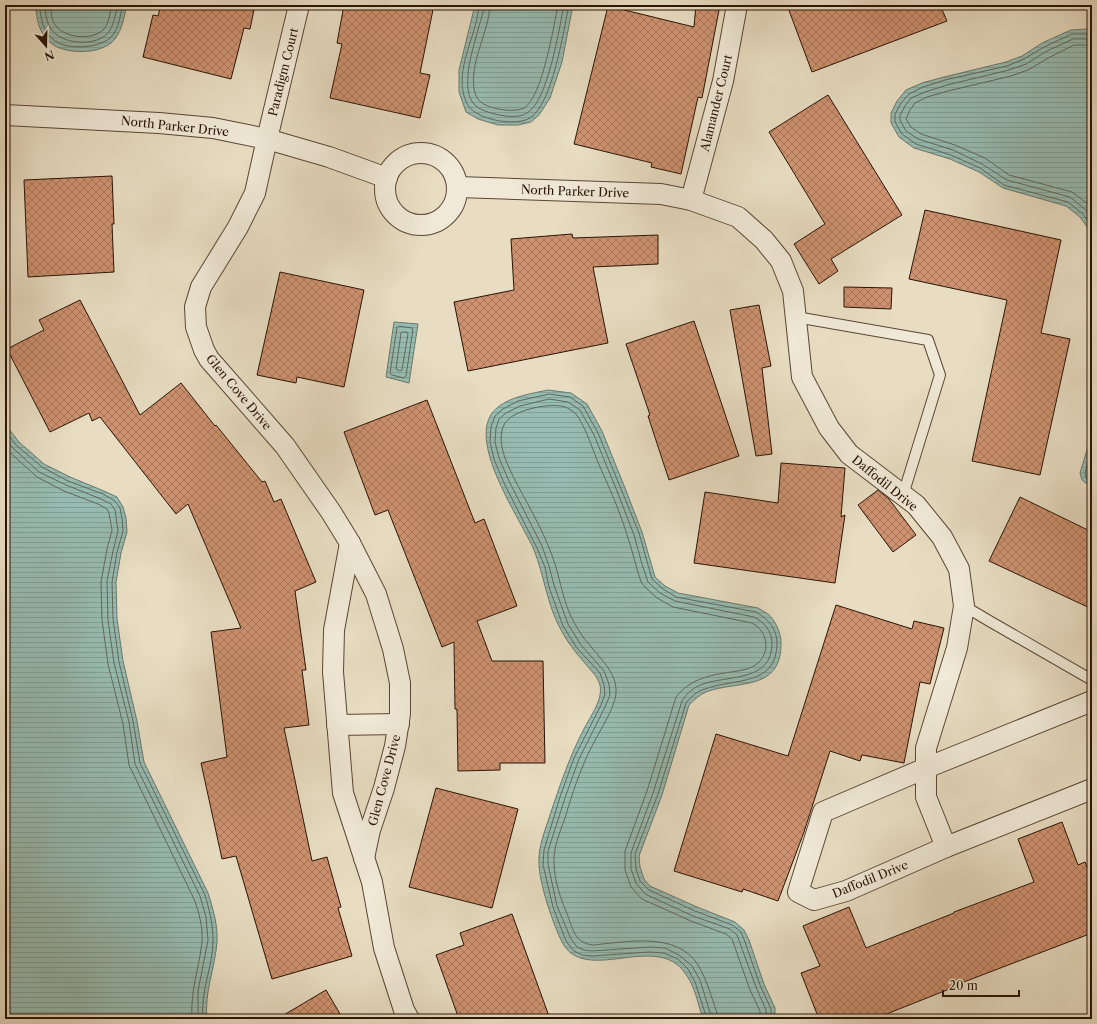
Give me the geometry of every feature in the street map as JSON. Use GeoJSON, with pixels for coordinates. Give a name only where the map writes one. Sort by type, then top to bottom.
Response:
{"type":"FeatureCollection","features":[{"type":"Feature","properties":{"kind":"street","name":"Paradigm Court"},"geometry":{"type":"LineString","coordinates":[[266,138],[300,5]]}},
{"type":"Feature","properties":{"kind":"street","name":"Alamander Court"},"geometry":{"type":"LineString","coordinates":[[691,200],[723,81],[737,5]]}},
{"type":"Feature","properties":{"kind":"street","name":"North Parker Drive"},"geometry":{"type":"LineString","coordinates":[[5,115],[159,122],[214,128],[266,138],[329,157],[387,178]]}},
{"type":"Feature","properties":{"kind":"street","name":"Glen Cove Drive"},"geometry":{"type":"LineString","coordinates":[[266,138],[255,193],[238,227],[201,287],[195,307],[196,327],[204,350],[209,358],[285,446],[332,512],[350,543],[376,594],[393,649],[400,683],[400,714],[395,746],[386,781],[370,830],[364,858]]}},
{"type":"Feature","properties":{"kind":"street"},"geometry":{"type":"LineString","coordinates":[[420,152],[432,154],[442,158],[450,166],[456,176],[458,187],[456,199],[450,211],[441,219],[430,224],[417,225],[405,221],[395,214],[388,203],[385,191],[387,178],[391,168],[399,160],[409,154],[420,152]]}},
{"type":"Feature","properties":{"kind":"street","name":"North Parker Drive"},"geometry":{"type":"LineString","coordinates":[[458,187],[661,194],[691,200]]}},
{"type":"Feature","properties":{"kind":"street","name":"Daffodil Drive"},"geometry":{"type":"LineString","coordinates":[[691,200],[738,217],[764,240],[781,261],[793,292],[802,378],[829,428],[849,454],[916,505],[942,537],[959,569],[964,606],[957,648],[926,748],[926,797],[946,847]]}},
{"type":"Feature","properties":{"kind":"street","name":"Glen Cove Drive"},"geometry":{"type":"LineString","coordinates":[[350,543],[334,630],[333,672],[343,794],[372,882],[384,948],[404,1010],[409,1019]]}},
{"type":"Feature","properties":{"kind":"street","name":"Daffodil Drive"},"geometry":{"type":"LineString","coordinates":[[1092,701],[926,768],[823,812],[798,892],[814,900],[846,891],[946,847],[1092,789]]}},
{"type":"Feature","properties":{"kind":"street"},"geometry":{"type":"LineString","coordinates":[[337,725],[399,724]]}},
{"type":"Feature","properties":{"kind":"lane"},"geometry":{"type":"LineString","coordinates":[[796,317],[928,340],[940,375],[903,495]]}},
{"type":"Feature","properties":{"kind":"lane"},"geometry":{"type":"LineString","coordinates":[[964,606],[1092,680]]}},
{"type":"Feature","properties":{"kind":"water"},"geometry":{"type":"Polygon","coordinates":[[[35,5],[127,5],[121,27],[115,39],[110,44],[96,50],[79,52],[57,47],[47,40],[40,27],[35,5]]]}},
{"type":"Feature","properties":{"kind":"water"},"geometry":{"type":"Polygon","coordinates":[[[475,5],[573,5],[562,62],[550,98],[539,115],[531,122],[518,125],[498,125],[478,119],[466,112],[459,92],[459,70],[475,5]]]}},
{"type":"Feature","properties":{"kind":"water"},"geometry":{"type":"Polygon","coordinates":[[[1088,29],[1092,31],[1092,284],[1091,245],[1088,228],[1080,217],[1066,206],[1003,188],[979,172],[950,159],[914,148],[899,137],[891,123],[891,113],[897,101],[906,90],[922,83],[1006,62],[1022,56],[1042,43],[1071,30],[1088,29]]]}},
{"type":"Feature","properties":{"kind":"water"},"geometry":{"type":"Polygon","coordinates":[[[394,322],[418,324],[409,383],[386,377],[394,322]]]}},
{"type":"Feature","properties":{"kind":"water"},"geometry":{"type":"Polygon","coordinates":[[[548,390],[571,393],[587,404],[602,431],[625,488],[642,532],[655,577],[665,586],[678,593],[758,608],[771,617],[779,631],[781,642],[779,658],[774,669],[766,677],[744,684],[718,688],[706,692],[689,705],[662,795],[639,856],[640,867],[644,879],[650,886],[735,922],[744,930],[749,940],[764,984],[775,1008],[775,1019],[703,1019],[694,989],[685,973],[672,961],[657,957],[639,956],[603,960],[587,960],[573,954],[562,942],[551,914],[541,881],[539,857],[541,845],[570,759],[598,702],[600,696],[600,685],[595,675],[577,654],[562,632],[549,599],[534,550],[499,482],[491,462],[487,444],[487,427],[492,413],[497,408],[518,397],[548,390]]]}},
{"type":"Feature","properties":{"kind":"water"},"geometry":{"type":"Polygon","coordinates":[[[1092,422],[1092,488],[1082,480],[1080,473],[1087,450],[1092,422]]]}},
{"type":"Feature","properties":{"kind":"water"},"geometry":{"type":"Polygon","coordinates":[[[5,424],[19,442],[44,464],[117,497],[123,507],[126,518],[127,532],[121,553],[116,582],[117,619],[123,661],[137,721],[144,762],[208,893],[215,917],[217,942],[208,990],[206,1009],[207,1019],[5,1018],[5,424]]]}},
{"type":"Feature","properties":{"kind":"building"},"geometry":{"type":"Polygon","coordinates":[[[161,5],[255,5],[250,29],[244,28],[231,79],[143,57],[153,15],[158,16],[161,5]]]}},
{"type":"Feature","properties":{"kind":"building"},"geometry":{"type":"Polygon","coordinates":[[[344,5],[434,5],[420,73],[430,75],[420,118],[330,98],[342,44],[337,43],[344,5]]]}},
{"type":"Feature","properties":{"kind":"building"},"geometry":{"type":"Polygon","coordinates":[[[696,5],[720,5],[702,98],[698,97],[681,174],[651,167],[652,163],[574,144],[608,6],[694,27],[696,5]]]}},
{"type":"Feature","properties":{"kind":"building"},"geometry":{"type":"Polygon","coordinates":[[[787,5],[940,5],[947,21],[812,72],[787,5]]]}},
{"type":"Feature","properties":{"kind":"building"},"geometry":{"type":"Polygon","coordinates":[[[828,95],[902,215],[831,259],[838,271],[819,284],[794,244],[825,224],[769,132],[828,95]]]}},
{"type":"Feature","properties":{"kind":"building"},"geometry":{"type":"Polygon","coordinates":[[[112,176],[114,272],[28,277],[24,180],[112,176]]]}},
{"type":"Feature","properties":{"kind":"building"},"geometry":{"type":"Polygon","coordinates":[[[925,210],[1061,240],[1041,333],[1070,339],[1040,475],[972,461],[1007,300],[909,279],[925,210]]]}},
{"type":"Feature","properties":{"kind":"building"},"geometry":{"type":"Polygon","coordinates":[[[572,234],[573,238],[658,235],[658,264],[593,267],[608,343],[468,371],[454,302],[514,290],[511,239],[572,234]]]}},
{"type":"Feature","properties":{"kind":"building"},"geometry":{"type":"Polygon","coordinates":[[[280,272],[364,290],[344,387],[297,377],[296,383],[257,375],[280,272]]]}},
{"type":"Feature","properties":{"kind":"building"},"geometry":{"type":"Polygon","coordinates":[[[844,287],[892,288],[891,309],[844,307],[844,287]]]}},
{"type":"Feature","properties":{"kind":"building"},"geometry":{"type":"Polygon","coordinates":[[[80,300],[140,415],[181,383],[262,482],[265,481],[274,502],[281,499],[316,582],[295,591],[306,670],[302,670],[309,725],[284,728],[312,861],[327,857],[341,907],[338,908],[352,956],[272,979],[236,856],[222,859],[201,763],[227,757],[211,632],[241,628],[188,504],[176,514],[100,417],[92,421],[89,413],[50,432],[7,349],[44,330],[39,320],[80,300]]]}},
{"type":"Feature","properties":{"kind":"building"},"geometry":{"type":"Polygon","coordinates":[[[759,305],[771,366],[762,368],[772,454],[756,456],[730,310],[759,305]]]}},
{"type":"Feature","properties":{"kind":"building"},"geometry":{"type":"Polygon","coordinates":[[[694,321],[739,456],[669,480],[648,416],[650,415],[626,344],[694,321]]]}},
{"type":"Feature","properties":{"kind":"building"},"geometry":{"type":"Polygon","coordinates":[[[427,400],[475,523],[484,519],[517,606],[477,621],[492,661],[543,661],[545,763],[500,763],[500,770],[458,771],[454,642],[442,647],[388,510],[375,515],[344,432],[427,400]]]}},
{"type":"Feature","properties":{"kind":"building"},"geometry":{"type":"Polygon","coordinates":[[[781,463],[845,468],[841,517],[845,515],[835,583],[694,563],[705,492],[778,503],[781,463]]]}},
{"type":"Feature","properties":{"kind":"building"},"geometry":{"type":"Polygon","coordinates":[[[878,490],[889,499],[916,535],[893,552],[858,505],[878,490]]]}},
{"type":"Feature","properties":{"kind":"building"},"geometry":{"type":"Polygon","coordinates":[[[1020,497],[1092,532],[1092,609],[989,561],[1020,497]]]}},
{"type":"Feature","properties":{"kind":"building"},"geometry":{"type":"Polygon","coordinates":[[[836,605],[912,629],[914,621],[944,628],[930,684],[920,682],[904,763],[862,755],[860,761],[830,751],[804,832],[778,901],[743,889],[742,892],[674,871],[716,734],[788,756],[836,605]]]}},
{"type":"Feature","properties":{"kind":"building"},"geometry":{"type":"Polygon","coordinates":[[[436,788],[518,809],[492,908],[409,887],[436,788]]]}},
{"type":"Feature","properties":{"kind":"building"},"geometry":{"type":"Polygon","coordinates":[[[1062,822],[1078,865],[1085,862],[1092,880],[1092,933],[956,985],[957,986],[874,1019],[819,1019],[801,973],[820,966],[803,926],[849,907],[866,948],[954,912],[1034,882],[1018,839],[1062,822]]]}},
{"type":"Feature","properties":{"kind":"building"},"geometry":{"type":"Polygon","coordinates":[[[512,914],[550,1019],[459,1019],[436,955],[464,945],[460,933],[512,914]]]}},
{"type":"Feature","properties":{"kind":"building"},"geometry":{"type":"Polygon","coordinates":[[[326,990],[343,1019],[277,1019],[326,990]]]}}]}
